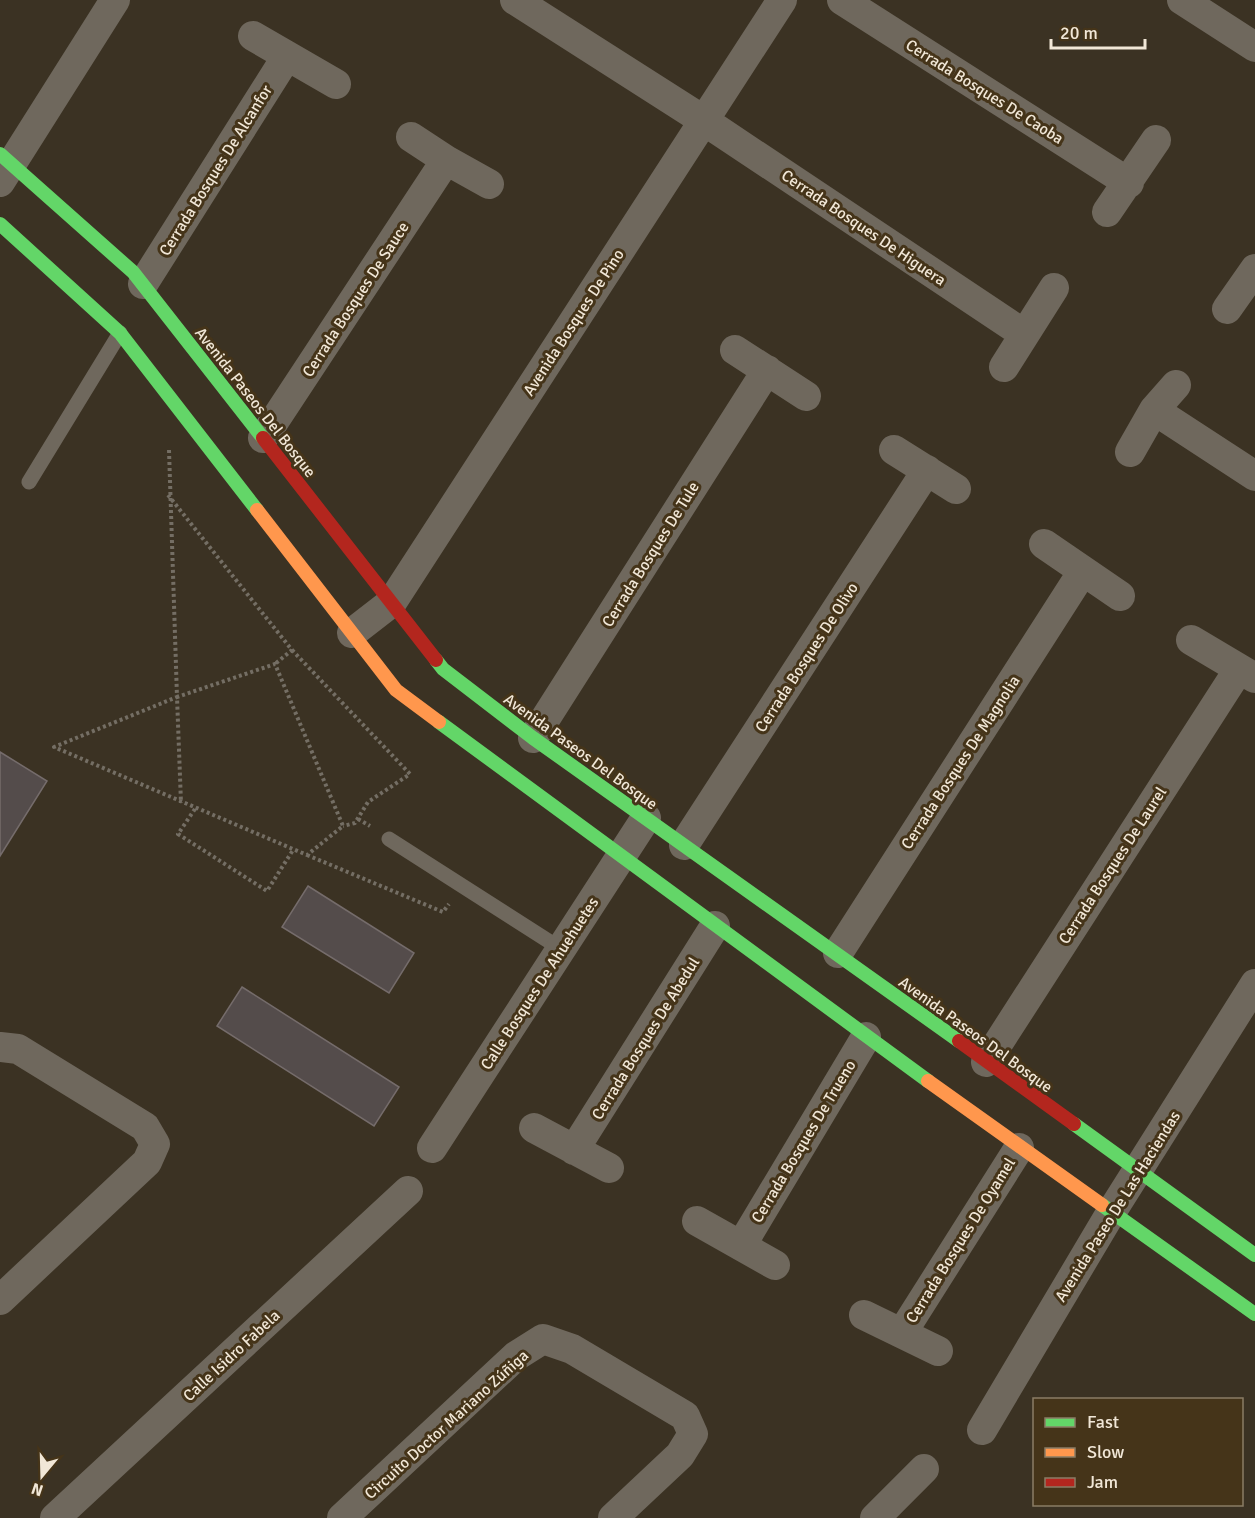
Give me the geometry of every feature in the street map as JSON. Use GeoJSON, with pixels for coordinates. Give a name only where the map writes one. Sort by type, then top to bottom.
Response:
{"type":"FeatureCollection","features":[{"type":"Feature","properties":{"kind":"main road","name":"Avenida Paseos Del Bosque"},"geometry":{"type":"LineString","coordinates":[[4,167],[133,272],[443,669],[533,738],[838,953],[1255,1255]]}},
{"type":"Feature","properties":{"kind":"main road"},"geometry":{"type":"LineString","coordinates":[[0,224],[120,333],[396,690],[866,1037],[1255,1314]]}},
{"type":"Feature","properties":{"kind":"street"},"geometry":{"type":"LineString","coordinates":[[4,167],[115,0]]}},
{"type":"Feature","properties":{"kind":"street","name":"Cerrada Bosques De Higuera"},"geometry":{"type":"LineString","coordinates":[[515,0],[703,120],[1024,334]]}},
{"type":"Feature","properties":{"kind":"street","name":"Avenida Bosques De Pino"},"geometry":{"type":"LineString","coordinates":[[352,633],[392,602],[782,0]]}},
{"type":"Feature","properties":{"kind":"street","name":"Cerrada Bosques De Caoba"},"geometry":{"type":"LineString","coordinates":[[842,0],[1129,183]]}},
{"type":"Feature","properties":{"kind":"street"},"geometry":{"type":"LineString","coordinates":[[1182,0],[1215,9],[1255,47]]}},
{"type":"Feature","properties":{"kind":"street"},"geometry":{"type":"LineString","coordinates":[[253,36],[336,84]]}},
{"type":"Feature","properties":{"kind":"street","name":"Cerrada Bosques De Alcanfor"},"geometry":{"type":"LineString","coordinates":[[143,284],[287,56]]}},
{"type":"Feature","properties":{"kind":"street"},"geometry":{"type":"LineString","coordinates":[[411,137],[489,184]]}},
{"type":"Feature","properties":{"kind":"street"},"geometry":{"type":"LineString","coordinates":[[1107,212],[1129,183],[1156,140]]}},
{"type":"Feature","properties":{"kind":"street","name":"Cerrada Bosques De Sauce"},"geometry":{"type":"LineString","coordinates":[[263,438],[446,160]]}},
{"type":"Feature","properties":{"kind":"street"},"geometry":{"type":"LineString","coordinates":[[1227,309],[1255,269]]}},
{"type":"Feature","properties":{"kind":"street"},"geometry":{"type":"LineString","coordinates":[[1004,367],[1054,288]]}},
{"type":"Feature","properties":{"kind":"street"},"geometry":{"type":"LineString","coordinates":[[735,350],[806,396]]}},
{"type":"Feature","properties":{"kind":"street","name":"Cerrada Bosques De Tule"},"geometry":{"type":"LineString","coordinates":[[533,738],[767,370]]}},
{"type":"Feature","properties":{"kind":"street"},"geometry":{"type":"LineString","coordinates":[[1130,452],[1154,410],[1176,385]]}},
{"type":"Feature","properties":{"kind":"street"},"geometry":{"type":"LineString","coordinates":[[1154,410],[1255,476]]}},
{"type":"Feature","properties":{"kind":"street"},"geometry":{"type":"LineString","coordinates":[[894,450],[957,489]]}},
{"type":"Feature","properties":{"kind":"street","name":"Cerrada Bosques De Olivo"},"geometry":{"type":"LineString","coordinates":[[684,845],[927,470]]}},
{"type":"Feature","properties":{"kind":"street"},"geometry":{"type":"LineString","coordinates":[[1044,544],[1120,596]]}},
{"type":"Feature","properties":{"kind":"street","name":"Cerrada Bosques De Magnolia"},"geometry":{"type":"LineString","coordinates":[[838,953],[1083,571]]}},
{"type":"Feature","properties":{"kind":"street","name":"Cerrada Bosques De Laurel"},"geometry":{"type":"LineString","coordinates":[[986,1062],[1247,673],[1191,640]]}},
{"type":"Feature","properties":{"kind":"street","name":"Calle Bosques De Ahuehuetes"},"geometry":{"type":"LineString","coordinates":[[432,1148],[646,818]]}},
{"type":"Feature","properties":{"kind":"street","name":"Cerrada Bosques De Abedul"},"geometry":{"type":"LineString","coordinates":[[574,1150],[715,926]]}},
{"type":"Feature","properties":{"kind":"street","name":"Avenida Paseo De Las Haciendas"},"geometry":{"type":"LineString","coordinates":[[982,1430],[1112,1211],[1255,984]]}},
{"type":"Feature","properties":{"kind":"street","name":"Cerrada Bosques De Trueno"},"geometry":{"type":"LineString","coordinates":[[741,1246],[866,1037]]}},
{"type":"Feature","properties":{"kind":"street"},"geometry":{"type":"LineString","coordinates":[[0,1047],[18,1049],[145,1127],[155,1144],[147,1162],[0,1300]]}},
{"type":"Feature","properties":{"kind":"street"},"geometry":{"type":"LineString","coordinates":[[534,1128],[609,1168]]}},
{"type":"Feature","properties":{"kind":"street","name":"Cerrada Bosques De Oyamel"},"geometry":{"type":"LineString","coordinates":[[902,1333],[1019,1148]]}},
{"type":"Feature","properties":{"kind":"street","name":"Calle Isidro Fabela"},"geometry":{"type":"LineString","coordinates":[[55,1518],[408,1191]]}},
{"type":"Feature","properties":{"kind":"street"},"geometry":{"type":"LineString","coordinates":[[697,1221],[775,1265]]}},
{"type":"Feature","properties":{"kind":"street","name":"Cerrada Bosques De Oyamel"},"geometry":{"type":"LineString","coordinates":[[864,1315],[939,1351]]}},
{"type":"Feature","properties":{"kind":"street","name":"Circuito Doctor Mariano Zúñiga"},"geometry":{"type":"LineString","coordinates":[[342,1518],[516,1356],[543,1339],[572,1349],[685,1416],[693,1434],[680,1455],[613,1518]]}},
{"type":"Feature","properties":{"kind":"street"},"geometry":{"type":"LineString","coordinates":[[875,1518],[924,1469]]}},
{"type":"Feature","properties":{"kind":"lane"},"geometry":{"type":"LineString","coordinates":[[29,482],[120,333]]}},
{"type":"Feature","properties":{"kind":"lane"},"geometry":{"type":"LineString","coordinates":[[389,839],[561,949]]}},
{"type":"Feature","properties":{"kind":"path"},"geometry":{"type":"LineString","coordinates":[[169,396],[168,495],[181,802]]}},
{"type":"Feature","properties":{"kind":"path"},"geometry":{"type":"LineString","coordinates":[[168,495],[292,650],[410,774],[368,802],[355,823],[343,826],[307,855]]}},
{"type":"Feature","properties":{"kind":"path"},"geometry":{"type":"LineString","coordinates":[[292,650],[274,664],[177,697],[54,747],[443,912],[462,885]]}},
{"type":"Feature","properties":{"kind":"path"},"geometry":{"type":"LineString","coordinates":[[274,664],[343,826]]}},
{"type":"Feature","properties":{"kind":"path"},"geometry":{"type":"LineString","coordinates":[[195,808],[178,834],[267,891],[293,850]]}},
{"type":"Feature","properties":{"kind":"building"},"geometry":{"type":"Polygon","coordinates":[[[0,752],[47,781],[0,856],[0,752]]]}},
{"type":"Feature","properties":{"kind":"building"},"geometry":{"type":"Polygon","coordinates":[[[308,886],[414,953],[389,993],[282,927],[308,886]]]}},
{"type":"Feature","properties":{"kind":"building"},"geometry":{"type":"Polygon","coordinates":[[[242,987],[399,1087],[374,1126],[217,1026],[242,987]]]}},
{"type":"Feature","properties":{"kind":"traffic: fast"},"geometry":{"type":"LineString","coordinates":[[0,154],[133,272],[263,438]]}},
{"type":"Feature","properties":{"kind":"traffic: fast"},"geometry":{"type":"LineString","coordinates":[[0,224],[120,333],[257,510]]}},
{"type":"Feature","properties":{"kind":"traffic: fast"},"geometry":{"type":"LineString","coordinates":[[436,660],[443,669],[533,738],[959,1041]]}},
{"type":"Feature","properties":{"kind":"traffic: fast"},"geometry":{"type":"LineString","coordinates":[[439,722],[928,1081]]}},
{"type":"Feature","properties":{"kind":"traffic: fast"},"geometry":{"type":"LineString","coordinates":[[1074,1124],[1255,1255]]}},
{"type":"Feature","properties":{"kind":"traffic: fast"},"geometry":{"type":"LineString","coordinates":[[1102,1205],[1255,1314]]}},
{"type":"Feature","properties":{"kind":"traffic: slow"},"geometry":{"type":"LineString","coordinates":[[257,510],[396,690],[439,722]]}},
{"type":"Feature","properties":{"kind":"traffic: slow"},"geometry":{"type":"LineString","coordinates":[[928,1081],[1102,1205]]}},
{"type":"Feature","properties":{"kind":"traffic: jam"},"geometry":{"type":"LineString","coordinates":[[263,438],[436,660]]}},
{"type":"Feature","properties":{"kind":"traffic: jam"},"geometry":{"type":"LineString","coordinates":[[959,1041],[1074,1124]]}}]}
